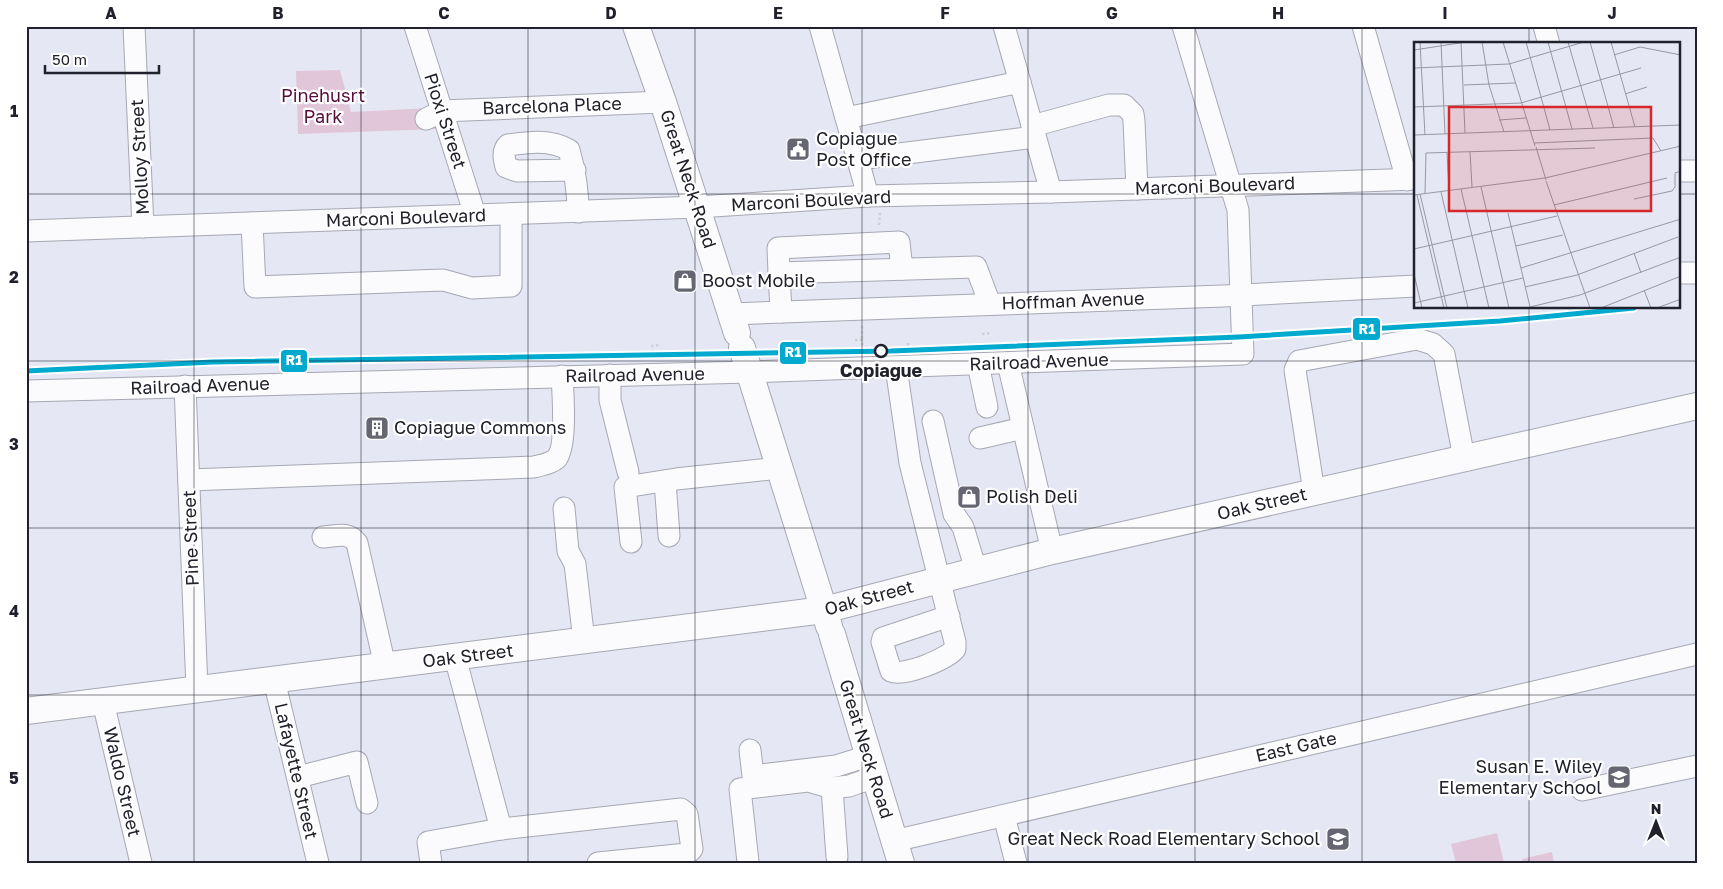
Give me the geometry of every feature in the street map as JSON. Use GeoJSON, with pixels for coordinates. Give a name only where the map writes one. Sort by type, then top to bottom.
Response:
{"type":"FeatureCollection","features":[{"type":"Feature","properties":{"kind":"main road","name":"Great Neck Road"},"geometry":{"type":"LineString","coordinates":[[636,26],[698,208],[898,852]]}},
{"type":"Feature","properties":{"kind":"main road","name":"Oak Street"},"geometry":{"type":"LineString","coordinates":[[26,711],[584,641],[828,624],[940,579],[1052,551],[1697,406]]}},
{"type":"Feature","properties":{"kind":"street","name":"Molloy Street"},"geometry":{"type":"LineString","coordinates":[[134,26],[143,227]]}},
{"type":"Feature","properties":{"kind":"street","name":"Pioxi Street"},"geometry":{"type":"LineString","coordinates":[[415,26],[434,115],[475,215]]}},
{"type":"Feature","properties":{"kind":"street"},"geometry":{"type":"LineString","coordinates":[[820,26],[868,196]]}},
{"type":"Feature","properties":{"kind":"street"},"geometry":{"type":"LineString","coordinates":[[1004,26],[1051,192]]}},
{"type":"Feature","properties":{"kind":"street"},"geometry":{"type":"LineString","coordinates":[[1183,26],[1238,210],[1240,295]]}},
{"type":"Feature","properties":{"kind":"street"},"geometry":{"type":"LineString","coordinates":[[1363,26],[1411,179]]}},
{"type":"Feature","properties":{"kind":"street"},"geometry":{"type":"LineString","coordinates":[[1544,26],[1548,42]]}},
{"type":"Feature","properties":{"kind":"street"},"geometry":{"type":"LineString","coordinates":[[846,118],[1020,82]]}},
{"type":"Feature","properties":{"kind":"street","name":"Barcelona Place"},"geometry":{"type":"LineString","coordinates":[[434,115],[663,102]]}},
{"type":"Feature","properties":{"kind":"street"},"geometry":{"type":"LineString","coordinates":[[859,159],[1034,131],[1109,106],[1124,105],[1133,114],[1137,189]]}},
{"type":"Feature","properties":{"kind":"street"},"geometry":{"type":"LineString","coordinates":[[575,170],[578,190],[578,212]]}},
{"type":"Feature","properties":{"kind":"street"},"geometry":{"type":"LineString","coordinates":[[1680,171],[1697,171]]}},
{"type":"Feature","properties":{"kind":"street","name":"Marconi Boulevard"},"geometry":{"type":"LineString","coordinates":[[26,231],[698,208],[868,196],[1051,192],[1411,179]]}},
{"type":"Feature","properties":{"kind":"street"},"geometry":{"type":"LineString","coordinates":[[252,223],[255,287],[443,280],[472,288],[512,286],[510,214]]}},
{"type":"Feature","properties":{"kind":"street"},"geometry":{"type":"LineString","coordinates":[[781,312],[779,274],[976,267],[990,304]]}},
{"type":"Feature","properties":{"kind":"street"},"geometry":{"type":"LineString","coordinates":[[1680,273],[1697,273]]}},
{"type":"Feature","properties":{"kind":"street","name":"Hoffman Avenue"},"geometry":{"type":"LineString","coordinates":[[737,332],[781,312],[1240,295],[1414,286]]}},
{"type":"Feature","properties":{"kind":"street","name":"Railroad Avenue"},"geometry":{"type":"LineString","coordinates":[[26,392],[185,386],[750,372],[1243,354],[1240,295]]}},
{"type":"Feature","properties":{"kind":"street"},"geometry":{"type":"LineString","coordinates":[[1314,492],[1295,370],[1299,361],[1417,340],[1434,344],[1444,354],[1464,458]]}},
{"type":"Feature","properties":{"kind":"street"},"geometry":{"type":"LineString","coordinates":[[1008,363],[1052,551]]}},
{"type":"Feature","properties":{"kind":"street"},"geometry":{"type":"LineString","coordinates":[[978,364],[987,407]]}},
{"type":"Feature","properties":{"kind":"street"},"geometry":{"type":"LineString","coordinates":[[896,367],[910,463],[949,616]]}},
{"type":"Feature","properties":{"kind":"street"},"geometry":{"type":"LineString","coordinates":[[189,480],[534,467],[557,458],[562,447],[562,376]]}},
{"type":"Feature","properties":{"kind":"street"},"geometry":{"type":"LineString","coordinates":[[610,376],[610,400],[628,472]]}},
{"type":"Feature","properties":{"kind":"street","name":"Pine Street"},"geometry":{"type":"LineString","coordinates":[[185,386],[197,689]]}},
{"type":"Feature","properties":{"kind":"street"},"geometry":{"type":"LineString","coordinates":[[933,421],[954,514],[963,527],[976,570]]}},
{"type":"Feature","properties":{"kind":"street"},"geometry":{"type":"LineString","coordinates":[[980,438],[1023,428]]}},
{"type":"Feature","properties":{"kind":"street"},"geometry":{"type":"LineString","coordinates":[[631,542],[625,487],[779,468]]}},
{"type":"Feature","properties":{"kind":"street"},"geometry":{"type":"LineString","coordinates":[[665,481],[669,536]]}},
{"type":"Feature","properties":{"kind":"street"},"geometry":{"type":"LineString","coordinates":[[564,508],[568,551],[575,564],[584,641]]}},
{"type":"Feature","properties":{"kind":"street"},"geometry":{"type":"LineString","coordinates":[[323,538],[346,534],[353,537],[357,543],[385,666]]}},
{"type":"Feature","properties":{"kind":"street","name":"East Gate"},"geometry":{"type":"LineString","coordinates":[[898,852],[1004,816],[1697,654]]}},
{"type":"Feature","properties":{"kind":"street"},"geometry":{"type":"LineString","coordinates":[[455,657],[501,829]]}},
{"type":"Feature","properties":{"kind":"street","name":"Lafayette Street"},"geometry":{"type":"LineString","coordinates":[[274,680],[318,863]]}},
{"type":"Feature","properties":{"kind":"street","name":"Waldo Street"},"geometry":{"type":"LineString","coordinates":[[103,702],[141,863]]}},
{"type":"Feature","properties":{"kind":"street"},"geometry":{"type":"LineString","coordinates":[[750,750],[753,776],[836,766],[872,766]]}},
{"type":"Feature","properties":{"kind":"street"},"geometry":{"type":"LineString","coordinates":[[298,777],[357,762],[366,803]]}},
{"type":"Feature","properties":{"kind":"street"},"geometry":{"type":"LineString","coordinates":[[748,862],[740,789],[808,781],[832,788],[872,766]]}},
{"type":"Feature","properties":{"kind":"street"},"geometry":{"type":"LineString","coordinates":[[1582,790],[1697,766]]}},
{"type":"Feature","properties":{"kind":"street"},"geometry":{"type":"LineString","coordinates":[[832,788],[836,857]]}},
{"type":"Feature","properties":{"kind":"street"},"geometry":{"type":"LineString","coordinates":[[431,863],[428,842],[501,829],[681,809],[687,814],[692,849],[687,854],[598,863]]}},
{"type":"Feature","properties":{"kind":"street"},"geometry":{"type":"LineString","coordinates":[[1004,816],[1016,863]]}},
{"type":"Feature","properties":{"kind":"path"},"geometry":{"type":"LineString","coordinates":[[862,320],[863,355]]}},
{"type":"Feature","properties":{"kind":"path"},"geometry":{"type":"LineString","coordinates":[[982,334],[992,333]]}},
{"type":"Feature","properties":{"kind":"path"},"geometry":{"type":"LineString","coordinates":[[855,340],[862,340]]}},
{"type":"Feature","properties":{"kind":"path"},"geometry":{"type":"LineString","coordinates":[[653,362],[652,346],[659,345]]}},
{"type":"Feature","properties":{"kind":"green space","name":"Pinehusrt Park"},"geometry":{"type":"Polygon","coordinates":[[[340,70],[351,112],[432,108],[437,129],[298,134],[296,71],[340,70]]]}},
{"type":"Feature","properties":{"kind":"green space"},"geometry":{"type":"Polygon","coordinates":[[[1497,833],[1504,863],[1456,863],[1451,844],[1497,833]]]}},
{"type":"Feature","properties":{"kind":"green space"},"geometry":{"type":"Polygon","coordinates":[[[1552,852],[1554,863],[1523,863],[1522,859],[1552,852]]]}},
{"type":"Feature","properties":{"kind":"transit line","name":"R1"},"geometry":{"type":"LineString","coordinates":[[26,371],[213,362],[891,351],[1239,337],[1500,321],[1624,309]]}},
{"type":"Feature","properties":{"kind":"place","name":"Copiague Post Office"},"geometry":{"type":"Point","coordinates":[798,149]}},
{"type":"Feature","properties":{"kind":"place","name":"Boost Mobile"},"geometry":{"type":"Point","coordinates":[685,281]}},
{"type":"Feature","properties":{"kind":"place","name":"Copiague"},"geometry":{"type":"Point","coordinates":[881,351]}},
{"type":"Feature","properties":{"kind":"place","name":"Copiague Commons"},"geometry":{"type":"Point","coordinates":[377,428]}},
{"type":"Feature","properties":{"kind":"place","name":"Polish Deli"},"geometry":{"type":"Point","coordinates":[969,497]}},
{"type":"Feature","properties":{"kind":"place","name":"Susan E. Wiley Elementary School"},"geometry":{"type":"Point","coordinates":[1619,777]}},
{"type":"Feature","properties":{"kind":"place","name":"Great Neck Road Elementary School"},"geometry":{"type":"Point","coordinates":[1338,839]}}]}
